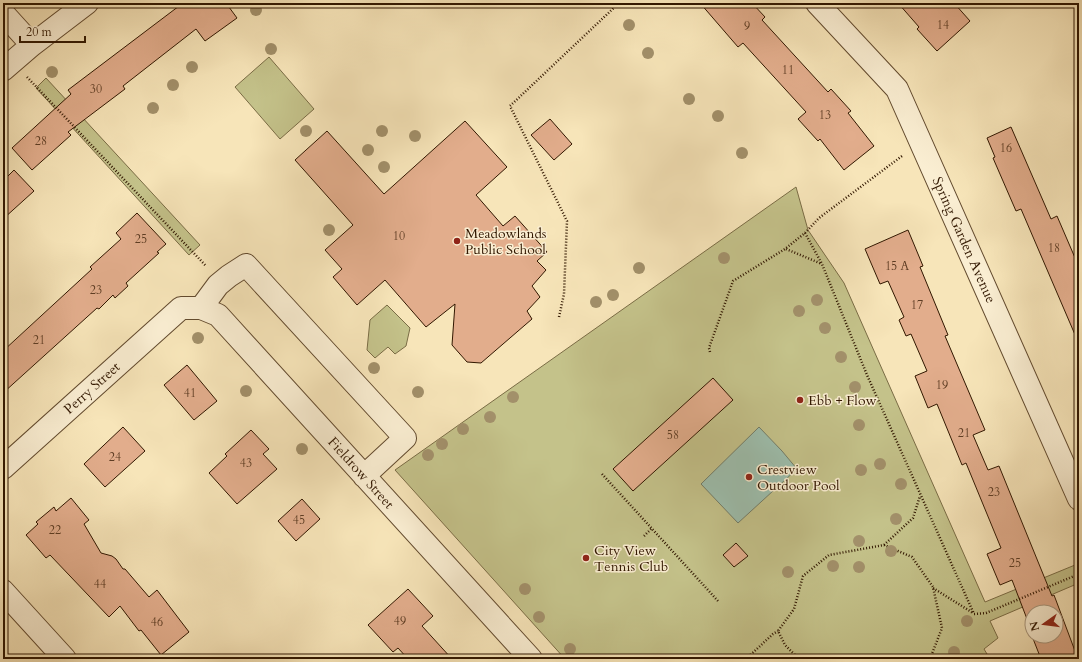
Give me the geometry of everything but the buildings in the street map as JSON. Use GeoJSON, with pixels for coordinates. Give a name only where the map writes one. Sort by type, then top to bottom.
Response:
{"type":"FeatureCollection","features":[{"type":"Feature","properties":{"kind":"street"},"geometry":{"type":"LineString","coordinates":[[8,66],[88,3]]}},
{"type":"Feature","properties":{"kind":"street","name":"Spring Garden Avenue"},"geometry":{"type":"LineString","coordinates":[[818,3],[897,89],[1079,499]]}},
{"type":"Feature","properties":{"kind":"street"},"geometry":{"type":"LineString","coordinates":[[3,13],[32,46]]}},
{"type":"Feature","properties":{"kind":"street","name":"Perry Street"},"geometry":{"type":"LineString","coordinates":[[3,468],[229,276],[246,265],[404,438],[364,476]]}},
{"type":"Feature","properties":{"kind":"street","name":"Fieldrow Street"},"geometry":{"type":"LineString","coordinates":[[191,308],[218,315],[531,659]]}},
{"type":"Feature","properties":{"kind":"street"},"geometry":{"type":"LineString","coordinates":[[3,591],[65,659]]}},
{"type":"Feature","properties":{"kind":"path"},"geometry":{"type":"LineString","coordinates":[[559,317],[564,294],[567,221],[510,106],[619,3]]}},
{"type":"Feature","properties":{"kind":"path"},"geometry":{"type":"LineString","coordinates":[[8,66],[202,261],[218,286]]}},
{"type":"Feature","properties":{"kind":"path"},"geometry":{"type":"LineString","coordinates":[[710,352],[709,348],[732,281],[785,249],[805,233],[819,218],[920,142]]}},
{"type":"Feature","properties":{"kind":"path"},"geometry":{"type":"LineString","coordinates":[[805,233],[822,264],[867,375],[974,614]]}},
{"type":"Feature","properties":{"kind":"path"},"geometry":{"type":"LineString","coordinates":[[785,249],[822,264]]}},
{"type":"Feature","properties":{"kind":"path"},"geometry":{"type":"LineString","coordinates":[[602,474],[718,601]]}},
{"type":"Feature","properties":{"kind":"path"},"geometry":{"type":"LineString","coordinates":[[746,659],[778,631],[794,609],[803,576],[829,555],[884,545],[913,518],[920,494]]}},
{"type":"Feature","properties":{"kind":"path"},"geometry":{"type":"LineString","coordinates":[[644,536],[652,528]]}},
{"type":"Feature","properties":{"kind":"path"},"geometry":{"type":"LineString","coordinates":[[884,545],[912,557],[933,588],[942,628],[930,659]]}},
{"type":"Feature","properties":{"kind":"path"},"geometry":{"type":"LineString","coordinates":[[933,588],[974,614],[986,613],[1079,574]]}},
{"type":"Feature","properties":{"kind":"path"},"geometry":{"type":"LineString","coordinates":[[778,631],[786,645],[799,659]]}},
{"type":"Feature","properties":{"kind":"shaded area"},"geometry":{"type":"Polygon","coordinates":[[[269,57],[314,109],[280,139],[235,87],[269,57]]]}},
{"type":"Feature","properties":{"kind":"shaded area"},"geometry":{"type":"Polygon","coordinates":[[[46,78],[200,245],[189,255],[36,88],[46,78]]]}},
{"type":"Feature","properties":{"kind":"shaded area"},"geometry":{"type":"Polygon","coordinates":[[[796,187],[808,230],[844,283],[985,602],[1075,565],[1079,575],[1079,583],[1030,604],[1024,604],[1024,606],[990,621],[998,638],[984,649],[990,659],[974,659],[975,657],[973,659],[565,659],[395,470],[796,187]]]}},
{"type":"Feature","properties":{"kind":"shaded area"},"geometry":{"type":"Polygon","coordinates":[[[387,305],[410,328],[406,346],[395,354],[388,347],[375,358],[367,350],[370,320],[387,305]]]}},
{"type":"Feature","properties":{"kind":"shaded area","name":"Crestview Outdoor Pool"},"geometry":{"type":"Polygon","coordinates":[[[759,427],[797,469],[738,523],[701,484],[759,427]]]}},
{"type":"Feature","properties":{"kind":"place","name":"Meadowlands Public School"},"geometry":{"type":"Point","coordinates":[457,241]}},
{"type":"Feature","properties":{"kind":"place","name":"Ebb + Flow"},"geometry":{"type":"Point","coordinates":[800,400]}},
{"type":"Feature","properties":{"kind":"place","name":"Crestview Outdoor Pool"},"geometry":{"type":"Point","coordinates":[749,477]}},
{"type":"Feature","properties":{"kind":"place","name":"City View Tennis Club"},"geometry":{"type":"Point","coordinates":[586,558]}}]}
